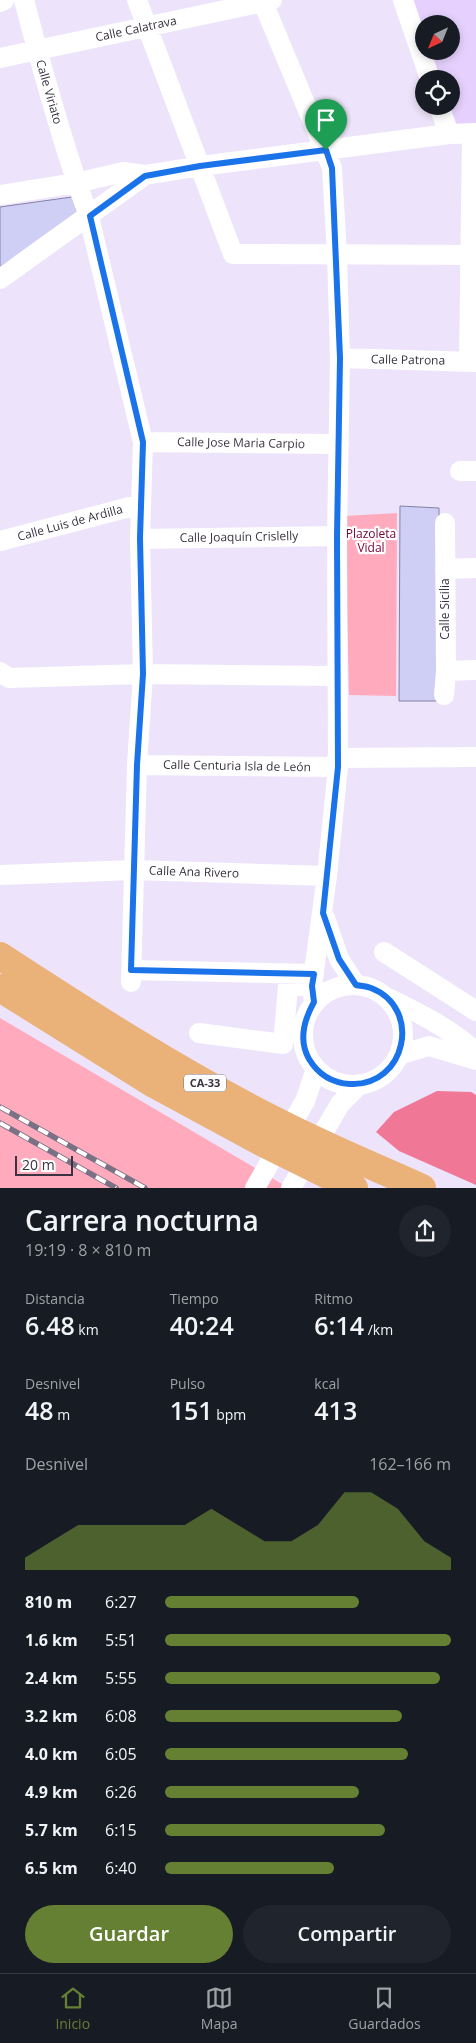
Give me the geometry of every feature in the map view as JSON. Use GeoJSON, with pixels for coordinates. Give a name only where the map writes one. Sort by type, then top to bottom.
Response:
{"type":"FeatureCollection","features":[{"type":"Feature","properties":{"kind":"highway","name":"CA-33"},"geometry":{"type":"LineString","coordinates":[[0,956],[166,1062],[274,1120],[422,1188]]}},
{"type":"Feature","properties":{"kind":"highway","name":"CA-33"},"geometry":{"type":"LineString","coordinates":[[0,988],[154,1084],[261,1142],[354,1188]]}},
{"type":"Feature","properties":{"kind":"street"},"geometry":{"type":"LineString","coordinates":[[0,2],[4,0]]}},
{"type":"Feature","properties":{"kind":"street","name":"Calle Viriato"},"geometry":{"type":"LineString","coordinates":[[24,0],[76,183],[90,216],[143,442],[140,538],[143,674],[137,765],[131,976],[313,988]]}},
{"type":"Feature","properties":{"kind":"street"},"geometry":{"type":"LineString","coordinates":[[137,0],[233,254],[473,255]]}},
{"type":"Feature","properties":{"kind":"street"},"geometry":{"type":"LineString","coordinates":[[403,0],[427,70]]}},
{"type":"Feature","properties":{"kind":"street"},"geometry":{"type":"LineString","coordinates":[[265,1],[332,168],[340,358],[337,536],[337,762],[328,876],[313,988],[303,1029],[303,1043],[308,1057],[316,1069],[328,1078],[342,1084],[359,1084],[376,1080],[390,1069],[399,1055],[403,1038],[401,1022],[395,1008],[385,996]]}},
{"type":"Feature","properties":{"kind":"street","name":"Calle Calatrava"},"geometry":{"type":"LineString","coordinates":[[0,58],[265,1]]}},
{"type":"Feature","properties":{"kind":"street"},"geometry":{"type":"LineString","coordinates":[[442,115],[449,134]]}},
{"type":"Feature","properties":{"kind":"street"},"geometry":{"type":"LineString","coordinates":[[0,195],[76,183],[123,172],[145,176],[200,166],[449,134],[474,133],[473,362]]}},
{"type":"Feature","properties":{"kind":"street"},"geometry":{"type":"LineString","coordinates":[[0,279],[145,176]]}},
{"type":"Feature","properties":{"kind":"street","name":"Calle Patrona"},"geometry":{"type":"LineString","coordinates":[[340,358],[473,362]]}},
{"type":"Feature","properties":{"kind":"street","name":"Calle Jose Maria Carpio"},"geometry":{"type":"LineString","coordinates":[[143,442],[339,444]]}},
{"type":"Feature","properties":{"kind":"street","name":"Calle Luis de Ardilla"},"geometry":{"type":"LineString","coordinates":[[0,541],[141,504]]}},
{"type":"Feature","properties":{"kind":"street","name":"Calle Sicilia"},"geometry":{"type":"LineString","coordinates":[[444,695],[446,671],[446,523]]}},
{"type":"Feature","properties":{"kind":"street","name":"Calle Joaquín Crislelly"},"geometry":{"type":"LineString","coordinates":[[140,538],[337,536]]}},
{"type":"Feature","properties":{"kind":"street"},"geometry":{"type":"LineString","coordinates":[[445,569],[476,568]]}},
{"type":"Feature","properties":{"kind":"street"},"geometry":{"type":"LineString","coordinates":[[446,671],[476,670]]}},
{"type":"Feature","properties":{"kind":"street"},"geometry":{"type":"LineString","coordinates":[[0,672],[9,678],[143,674],[338,676]]}},
{"type":"Feature","properties":{"kind":"street","name":"Calle Centuria Isla de León"},"geometry":{"type":"LineString","coordinates":[[137,765],[476,758]]}},
{"type":"Feature","properties":{"kind":"street","name":"Calle Ana Rivero"},"geometry":{"type":"LineString","coordinates":[[0,875],[134,870],[328,876]]}},
{"type":"Feature","properties":{"kind":"street"},"geometry":{"type":"LineString","coordinates":[[323,913],[339,959],[356,985]]}},
{"type":"Feature","properties":{"kind":"street"},"geometry":{"type":"LineString","coordinates":[[384,952],[476,1010]]}},
{"type":"Feature","properties":{"kind":"street"},"geometry":{"type":"LineString","coordinates":[[199,1033],[283,1044],[288,986],[313,988],[326,992],[340,986],[356,985],[371,988],[418,1014],[467,1044],[476,1052]]}},
{"type":"Feature","properties":{"kind":"street"},"geometry":{"type":"LineString","coordinates":[[399,1055],[429,1046],[476,1060]]}},
{"type":"Feature","properties":{"kind":"street"},"geometry":{"type":"LineString","coordinates":[[256,1188],[305,1101],[316,1069]]}},
{"type":"Feature","properties":{"kind":"street"},"geometry":{"type":"LineString","coordinates":[[291,1188],[340,1104],[359,1084]]}},
{"type":"Feature","properties":{"kind":"shaded area"},"geometry":{"type":"Polygon","coordinates":[[[408,0],[476,0],[476,123],[457,125],[453,115],[460,115],[460,70],[435,70],[432,60],[460,60],[460,15],[415,15],[415,18],[408,0]]]}},
{"type":"Feature","properties":{"kind":"shaded area"},"geometry":{"type":"Polygon","coordinates":[[[437,1091],[471,1092],[476,1095],[476,1185],[399,1151],[376,1132],[394,1112],[437,1091]]]}},
{"type":"Feature","properties":{"kind":"green space","name":"Plazoleta Vidal"},"geometry":{"type":"Polygon","coordinates":[[[397,513],[396,696],[349,695],[345,516],[397,513]]]}},
{"type":"Feature","properties":{"kind":"green space"},"geometry":{"type":"Polygon","coordinates":[[[0,1018],[289,1188],[0,1188],[0,1018]]]}},
{"type":"Feature","properties":{"kind":"building"},"geometry":{"type":"Polygon","coordinates":[[[72,197],[78,215],[0,267],[0,207],[72,197]]]}},
{"type":"Feature","properties":{"kind":"building"},"geometry":{"type":"Polygon","coordinates":[[[400,506],[439,508],[439,701],[399,701],[400,506]]]}},
{"type":"Feature","properties":{"kind":"railway"},"geometry":{"type":"LineString","coordinates":[[0,1107],[145,1188]]}},
{"type":"Feature","properties":{"kind":"railway"},"geometry":{"type":"LineString","coordinates":[[0,1123],[116,1188]]}},
{"type":"Feature","properties":{"kind":"route"},"geometry":{"type":"LineString","coordinates":[[326,150],[332,168],[340,358],[337,536],[338,767],[323,913],[339,959],[356,985],[371,988],[385,996],[395,1008],[401,1022],[403,1038],[399,1055],[390,1069],[376,1080],[359,1084],[342,1084],[328,1078],[316,1069],[308,1057],[303,1043],[303,1029],[306,1016],[314,1002],[312,986],[314,974],[131,970],[137,765],[143,674],[140,538],[143,442],[90,216],[145,176],[200,166],[326,150]]}}]}
